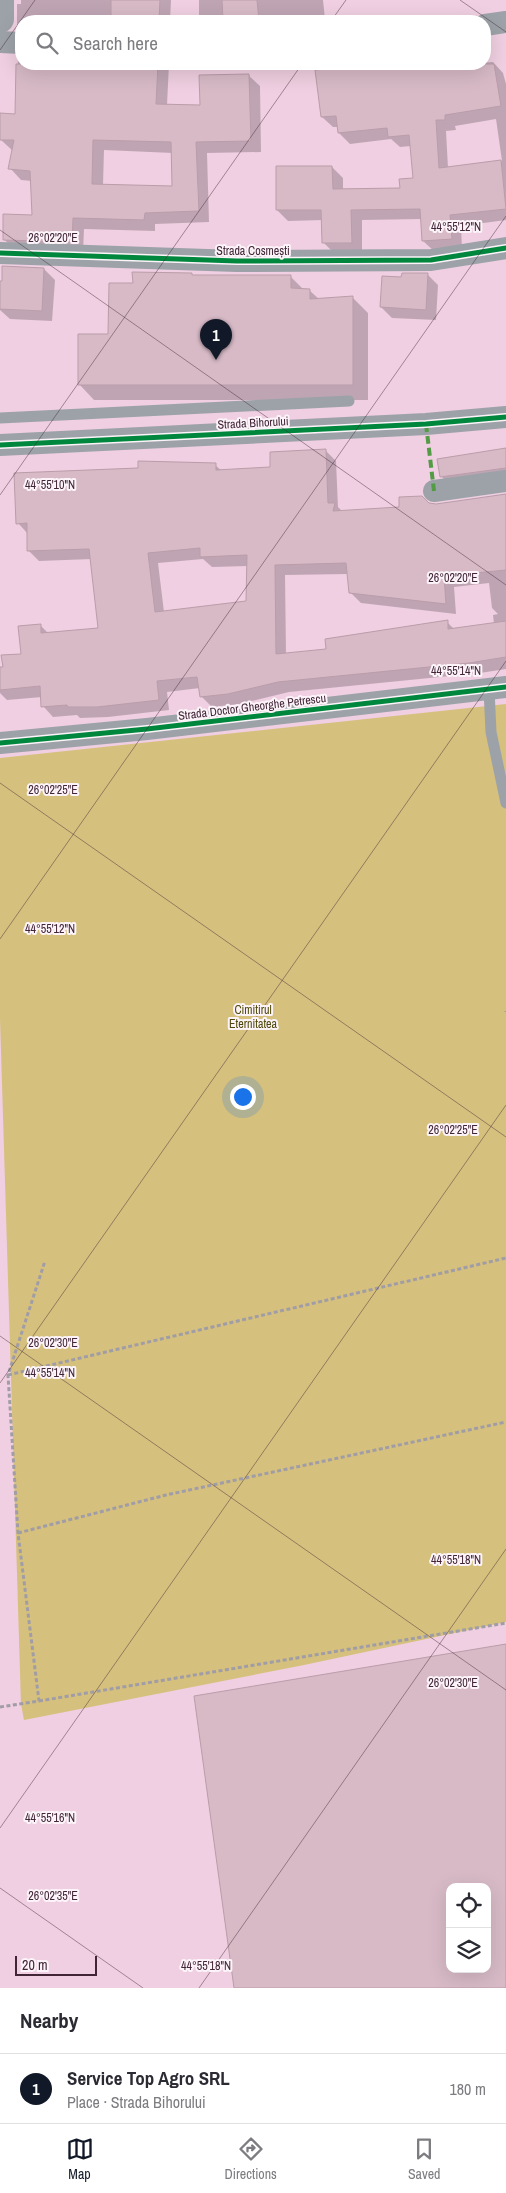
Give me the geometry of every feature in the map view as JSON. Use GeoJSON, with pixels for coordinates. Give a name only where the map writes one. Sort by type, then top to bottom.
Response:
{"type":"FeatureCollection","features":[{"type":"Feature","properties":{"kind":"street"},"geometry":{"type":"LineString","coordinates":[[0,0],[0,19]]}},
{"type":"Feature","properties":{"kind":"street"},"geometry":{"type":"LineString","coordinates":[[491,24],[506,22]]}},
{"type":"Feature","properties":{"kind":"street"},"geometry":{"type":"LineString","coordinates":[[0,42],[15,43]]}},
{"type":"Feature","properties":{"kind":"street","name":"Strada Cosmești"},"geometry":{"type":"LineString","coordinates":[[0,253],[237,261],[431,260],[506,248]]}},
{"type":"Feature","properties":{"kind":"street","name":"Strada Bihorului"},"geometry":{"type":"LineString","coordinates":[[0,445],[426,424],[506,417]]}},
{"type":"Feature","properties":{"kind":"street"},"geometry":{"type":"LineString","coordinates":[[434,492],[506,482]]}},
{"type":"Feature","properties":{"kind":"street","name":"Strada Doctor Gheorghe Petrescu"},"geometry":{"type":"LineString","coordinates":[[0,743],[147,729],[497,688]]}},
{"type":"Feature","properties":{"kind":"lane"},"geometry":{"type":"LineString","coordinates":[[0,418],[349,401]]}},
{"type":"Feature","properties":{"kind":"lane"},"geometry":{"type":"LineString","coordinates":[[497,688],[491,732],[506,803]]}},
{"type":"Feature","properties":{"kind":"path"},"geometry":{"type":"LineString","coordinates":[[8,1375],[506,1258]]}},
{"type":"Feature","properties":{"kind":"path"},"geometry":{"type":"LineString","coordinates":[[39,1701],[18,1533],[8,1375],[45,1261]]}},
{"type":"Feature","properties":{"kind":"path"},"geometry":{"type":"LineString","coordinates":[[18,1533],[166,1495],[506,1422]]}},
{"type":"Feature","properties":{"kind":"path"},"geometry":{"type":"LineString","coordinates":[[0,1707],[506,1623]]}},
{"type":"Feature","properties":{"kind":"green space","name":"Cimitirul Eternitatea"},"geometry":{"type":"Polygon","coordinates":[[[506,704],[506,1622],[304,1665],[24,1720],[21,1704],[0,1018],[0,758],[506,704]]]}},
{"type":"Feature","properties":{"kind":"building"},"geometry":{"type":"Polygon","coordinates":[[[111,0],[160,0],[159,15],[111,15],[111,0]]]}},
{"type":"Feature","properties":{"kind":"building"},"geometry":{"type":"Polygon","coordinates":[[[222,0],[257,0],[258,15],[223,15],[222,0]]]}},
{"type":"Feature","properties":{"kind":"building"},"geometry":{"type":"Polygon","coordinates":[[[491,64],[494,64],[501,106],[445,115],[445,120],[436,120],[439,168],[501,160],[506,209],[450,215],[452,239],[422,241],[420,209],[351,210],[352,243],[322,243],[321,210],[276,210],[276,166],[332,166],[333,189],[400,188],[399,179],[413,178],[409,135],[388,137],[387,128],[338,133],[336,116],[321,117],[315,70],[491,70],[491,64]]]}},
{"type":"Feature","properties":{"kind":"building"},"geometry":{"type":"Polygon","coordinates":[[[16,70],[158,70],[156,104],[200,105],[199,75],[249,74],[251,141],[196,142],[199,211],[145,213],[144,220],[73,218],[72,242],[3,240],[3,214],[32,215],[30,171],[8,169],[14,140],[0,140],[0,113],[15,114],[16,70]],[[93,140],[92,184],[172,186],[171,142],[93,140]]]}},
{"type":"Feature","properties":{"kind":"building"},"geometry":{"type":"Polygon","coordinates":[[[2,266],[44,268],[42,311],[0,309],[2,266]]]}},
{"type":"Feature","properties":{"kind":"building"},"geometry":{"type":"Polygon","coordinates":[[[132,272],[192,273],[192,275],[291,275],[291,288],[310,289],[310,299],[353,296],[353,385],[78,385],[78,334],[108,334],[109,283],[133,283],[132,272]]]}},
{"type":"Feature","properties":{"kind":"building"},"geometry":{"type":"Polygon","coordinates":[[[402,273],[428,273],[426,310],[380,307],[382,276],[401,277],[402,273]]]}},
{"type":"Feature","properties":{"kind":"building"},"geometry":{"type":"Polygon","coordinates":[[[506,448],[506,468],[440,477],[437,459],[506,448]]]}},
{"type":"Feature","properties":{"kind":"building"},"geometry":{"type":"Polygon","coordinates":[[[326,449],[328,503],[335,503],[333,511],[399,507],[399,497],[422,496],[429,503],[436,504],[506,494],[506,570],[444,576],[446,604],[349,593],[346,563],[275,565],[276,654],[326,649],[325,639],[448,620],[448,629],[506,621],[506,657],[469,663],[278,682],[228,694],[200,697],[197,677],[157,681],[159,700],[97,707],[68,707],[67,705],[41,707],[40,686],[0,690],[0,667],[3,667],[1,655],[21,654],[18,626],[41,624],[41,633],[98,628],[89,549],[27,551],[27,523],[16,524],[14,473],[138,468],[138,461],[216,463],[216,470],[270,467],[270,452],[326,449]],[[200,548],[148,553],[155,612],[246,601],[247,555],[200,557],[200,548]]]}},
{"type":"Feature","properties":{"kind":"building"},"geometry":{"type":"Polygon","coordinates":[[[506,1644],[506,1988],[234,1988],[194,1696],[506,1644]]]}},
{"type":"Feature","properties":{"kind":"marked path"},"geometry":{"type":"LineString","coordinates":[[426,424],[434,491]]}},
{"type":"Feature","properties":{"kind":"cycle path"},"geometry":{"type":"LineString","coordinates":[[0,253],[237,261],[431,260],[506,248]]}},
{"type":"Feature","properties":{"kind":"cycle path"},"geometry":{"type":"LineString","coordinates":[[0,445],[426,424],[506,417]]}},
{"type":"Feature","properties":{"kind":"cycle path"},"geometry":{"type":"LineString","coordinates":[[0,743],[147,729],[506,687]]}},
{"type":"Feature","properties":{"kind":"place","name":"Service Top Agro SRL"},"geometry":{"type":"Point","coordinates":[216,360]}}]}
